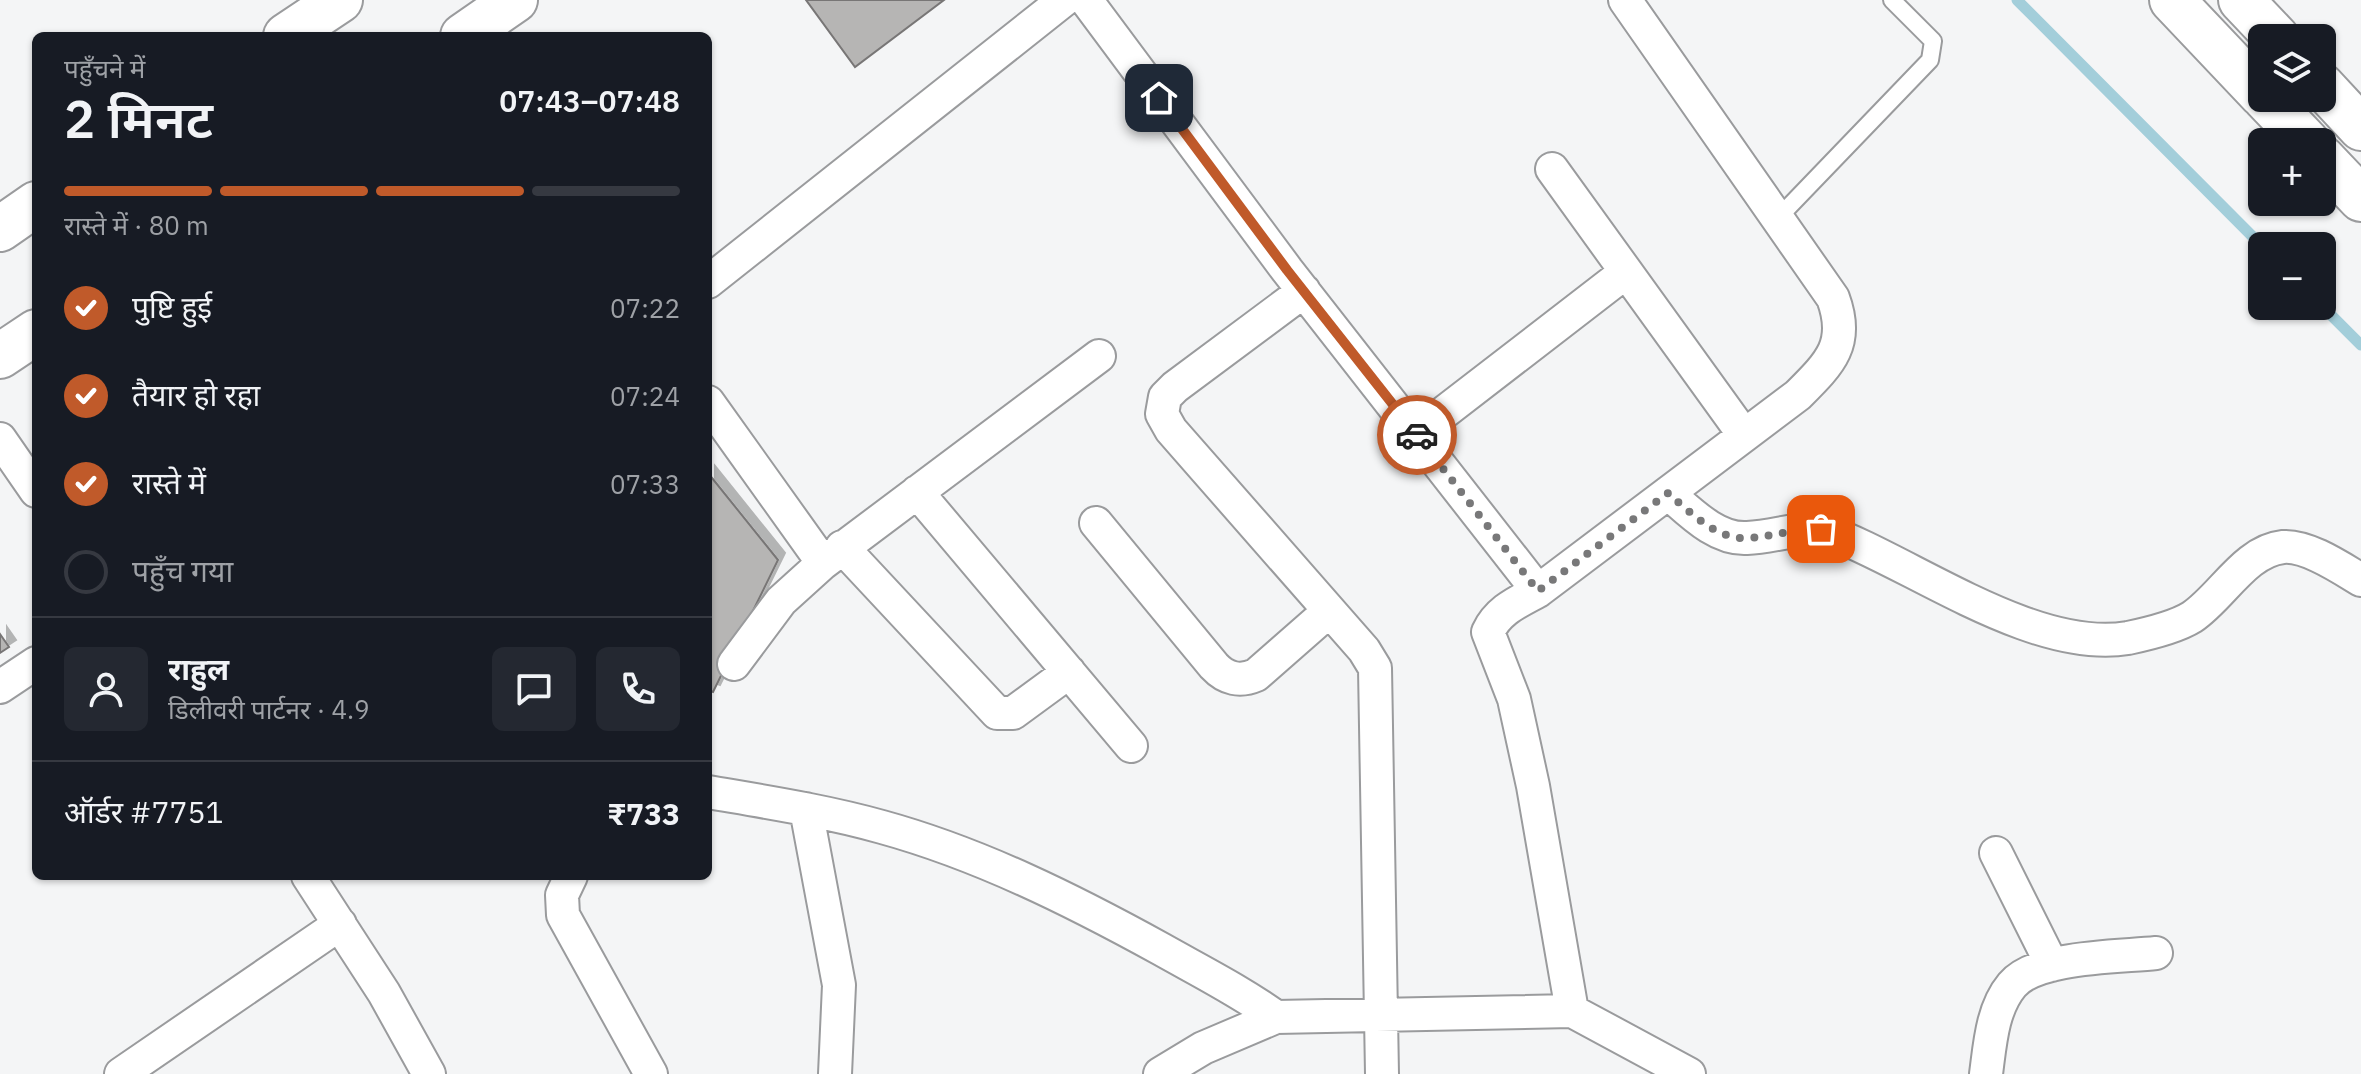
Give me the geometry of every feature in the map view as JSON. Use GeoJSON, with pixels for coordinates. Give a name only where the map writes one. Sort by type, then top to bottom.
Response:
{"type":"FeatureCollection","features":[{"type":"Feature","properties":{"kind":"main road"},"geometry":{"type":"LineString","coordinates":[[292,32],[340,0]]}},
{"type":"Feature","properties":{"kind":"main road"},"geometry":{"type":"LineString","coordinates":[[469,32],[515,0]]}},
{"type":"Feature","properties":{"kind":"main road"},"geometry":{"type":"LineString","coordinates":[[2172,0],[2248,79]]}},
{"type":"Feature","properties":{"kind":"main road"},"geometry":{"type":"LineString","coordinates":[[2241,0],[2264,24]]}},
{"type":"Feature","properties":{"kind":"main road"},"geometry":{"type":"LineString","coordinates":[[2336,101],[2361,128]]}},
{"type":"Feature","properties":{"kind":"main road"},"geometry":{"type":"LineString","coordinates":[[2279,112],[2294,128]]}},
{"type":"Feature","properties":{"kind":"main road"},"geometry":{"type":"LineString","coordinates":[[2336,173],[2361,199]]}},
{"type":"Feature","properties":{"kind":"main road"},"geometry":{"type":"LineString","coordinates":[[0,229],[32,207]]}},
{"type":"Feature","properties":{"kind":"main road"},"geometry":{"type":"LineString","coordinates":[[0,356],[32,335]]}},
{"type":"Feature","properties":{"kind":"street"},"geometry":{"type":"LineString","coordinates":[[712,279],[1064,0]]}},
{"type":"Feature","properties":{"kind":"street"},"geometry":{"type":"LineString","coordinates":[[1086,0],[1304,291],[1538,591]]}},
{"type":"Feature","properties":{"kind":"street"},"geometry":{"type":"LineString","coordinates":[[1572,1011],[1527,757],[1514,699],[1488,632],[1494,619],[1538,591],[1798,395],[1825,367],[1835,351],[1840,332],[1833,298],[1625,0]]}},
{"type":"Feature","properties":{"kind":"street"},"geometry":{"type":"LineString","coordinates":[[1552,169],[1744,435]]}},
{"type":"Feature","properties":{"kind":"street"},"geometry":{"type":"LineString","coordinates":[[1416,434],[1626,272]]}},
{"type":"Feature","properties":{"kind":"street"},"geometry":{"type":"LineString","coordinates":[[1304,291],[1175,387],[1165,397],[1162,414],[1171,430],[1364,650],[1375,668],[1382,1074]]}},
{"type":"Feature","properties":{"kind":"street"},"geometry":{"type":"LineString","coordinates":[[734,664],[781,601],[832,555],[1099,356]]}},
{"type":"Feature","properties":{"kind":"street"},"geometry":{"type":"LineString","coordinates":[[712,407],[832,555],[997,713],[1013,713],[1069,672]]}},
{"type":"Feature","properties":{"kind":"street"},"geometry":{"type":"LineString","coordinates":[[0,439],[32,485]]}},
{"type":"Feature","properties":{"kind":"street"},"geometry":{"type":"LineString","coordinates":[[917,492],[1131,746]]}},
{"type":"Feature","properties":{"kind":"street"},"geometry":{"type":"LineString","coordinates":[[1668,493],[1712,529],[1728,535],[1745,539],[1797,528],[1821,529],[2027,625],[2078,637],[2126,638],[2191,617],[2267,551],[2284,547],[2341,567],[2361,580]]}},
{"type":"Feature","properties":{"kind":"street"},"geometry":{"type":"LineString","coordinates":[[1096,523],[1214,666],[1227,676],[1247,679],[1256,675],[1329,611]]}},
{"type":"Feature","properties":{"kind":"street"},"geometry":{"type":"LineString","coordinates":[[0,687],[32,666]]}},
{"type":"Feature","properties":{"kind":"street"},"geometry":{"type":"LineString","coordinates":[[712,793],[806,809],[882,827],[955,851],[1087,908],[1250,999],[1276,1017]]}},
{"type":"Feature","properties":{"kind":"street"},"geometry":{"type":"LineString","coordinates":[[806,809],[839,985],[835,1074]]}},
{"type":"Feature","properties":{"kind":"street"},"geometry":{"type":"LineString","coordinates":[[1996,853],[2052,965]]}},
{"type":"Feature","properties":{"kind":"street"},"geometry":{"type":"LineString","coordinates":[[311,880],[384,993],[429,1074]]}},
{"type":"Feature","properties":{"kind":"street"},"geometry":{"type":"LineString","coordinates":[[569,880],[562,895],[563,915],[651,1074]]}},
{"type":"Feature","properties":{"kind":"street"},"geometry":{"type":"LineString","coordinates":[[121,1074],[340,924]]}},
{"type":"Feature","properties":{"kind":"street"},"geometry":{"type":"LineString","coordinates":[[1986,1074],[1995,1016],[2011,985],[2023,974],[2052,965],[2156,953]]}},
{"type":"Feature","properties":{"kind":"street"},"geometry":{"type":"LineString","coordinates":[[1160,1074],[1203,1048],[1276,1017],[1572,1011],[1689,1074]]}},
{"type":"Feature","properties":{"kind":"lane"},"geometry":{"type":"LineString","coordinates":[[1776,220],[1930,60],[1933,41],[1892,0]]}},
{"type":"Feature","properties":{"kind":"building"},"geometry":{"type":"Polygon","coordinates":[[[806,0],[944,0],[855,67],[806,0]]]}},
{"type":"Feature","properties":{"kind":"building"},"geometry":{"type":"Polygon","coordinates":[[[712,478],[778,560],[712,692],[712,478]]]}},
{"type":"Feature","properties":{"kind":"building"},"geometry":{"type":"Polygon","coordinates":[[[0,634],[9,647],[0,653],[0,634]]]}},
{"type":"Feature","properties":{"kind":"waterway"},"geometry":{"type":"LineString","coordinates":[[2017,0],[2248,232]]}},
{"type":"Feature","properties":{"kind":"waterway"},"geometry":{"type":"LineString","coordinates":[[2336,320],[2361,345]]}},
{"type":"Feature","properties":{"kind":"way so far"},"geometry":{"type":"LineString","coordinates":[[1417,435],[1538,591],[1668,493],[1712,529],[1745,539],[1797,528],[1821,529]]}},
{"type":"Feature","properties":{"kind":"route"},"geometry":{"type":"LineString","coordinates":[[1159,98],[1287,270],[1417,435]]}}]}
